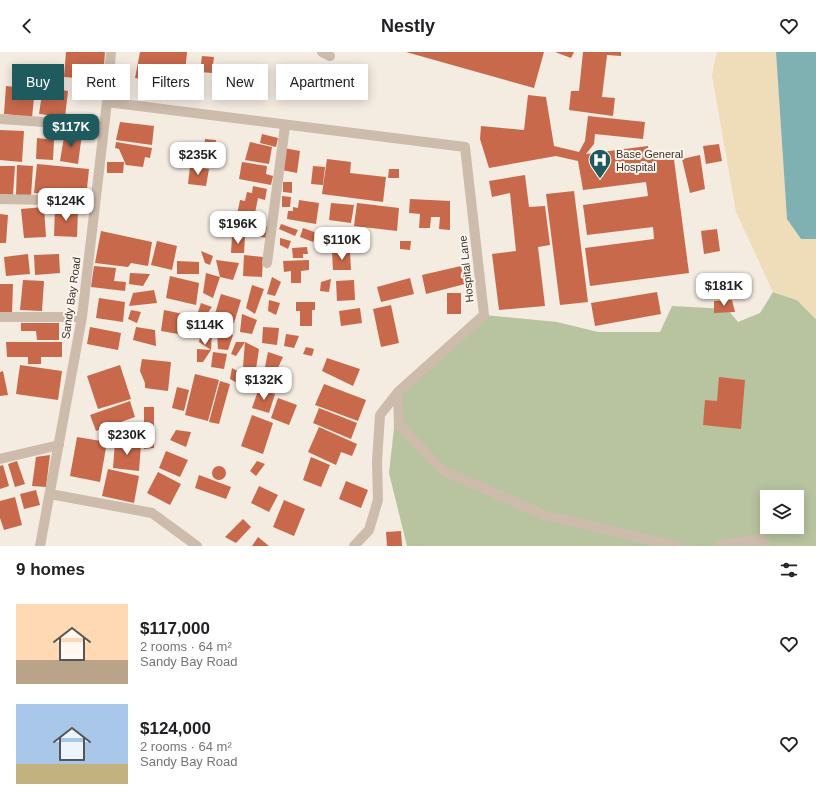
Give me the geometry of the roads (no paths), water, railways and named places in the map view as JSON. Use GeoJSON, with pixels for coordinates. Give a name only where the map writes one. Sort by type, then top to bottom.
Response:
{"type":"FeatureCollection","features":[{"type":"Feature","properties":{"kind":"street","name":"Sandy Bay Road"},"geometry":{"type":"LineString","coordinates":[[40,546],[82,317],[107,102],[111,52]]}},
{"type":"Feature","properties":{"kind":"street","name":"Hospital Lane"},"geometry":{"type":"LineString","coordinates":[[107,102],[285,126],[465,147],[484,315],[398,392]]}},
{"type":"Feature","properties":{"kind":"street"},"geometry":{"type":"LineString","coordinates":[[0,119],[104,126]]}},
{"type":"Feature","properties":{"kind":"street"},"geometry":{"type":"LineString","coordinates":[[267,263],[285,126]]}},
{"type":"Feature","properties":{"kind":"street"},"geometry":{"type":"LineString","coordinates":[[0,199],[95,201]]}},
{"type":"Feature","properties":{"kind":"street"},"geometry":{"type":"LineString","coordinates":[[0,318],[82,317]]}},
{"type":"Feature","properties":{"kind":"street"},"geometry":{"type":"LineString","coordinates":[[354,546],[369,530],[378,500],[377,462],[380,415],[398,392]]}},
{"type":"Feature","properties":{"kind":"street"},"geometry":{"type":"LineString","coordinates":[[398,392],[398,425],[442,470],[544,514],[677,546]]}},
{"type":"Feature","properties":{"kind":"street"},"geometry":{"type":"LineString","coordinates":[[0,459],[59,445]]}},
{"type":"Feature","properties":{"kind":"street"},"geometry":{"type":"LineString","coordinates":[[50,494],[152,513],[198,546]]}},
{"type":"Feature","properties":{"kind":"street"},"geometry":{"type":"LineString","coordinates":[[718,546],[761,539],[766,546]]}},
{"type":"Feature","properties":{"kind":"water"},"geometry":{"type":"Polygon","coordinates":[[[776,52],[816,52],[816,239],[801,239],[787,219],[776,52]]]}},
{"type":"Feature","properties":{"kind":"place","name":"Base General Hospital"},"geometry":{"type":"Point","coordinates":[600,180]}}]}
